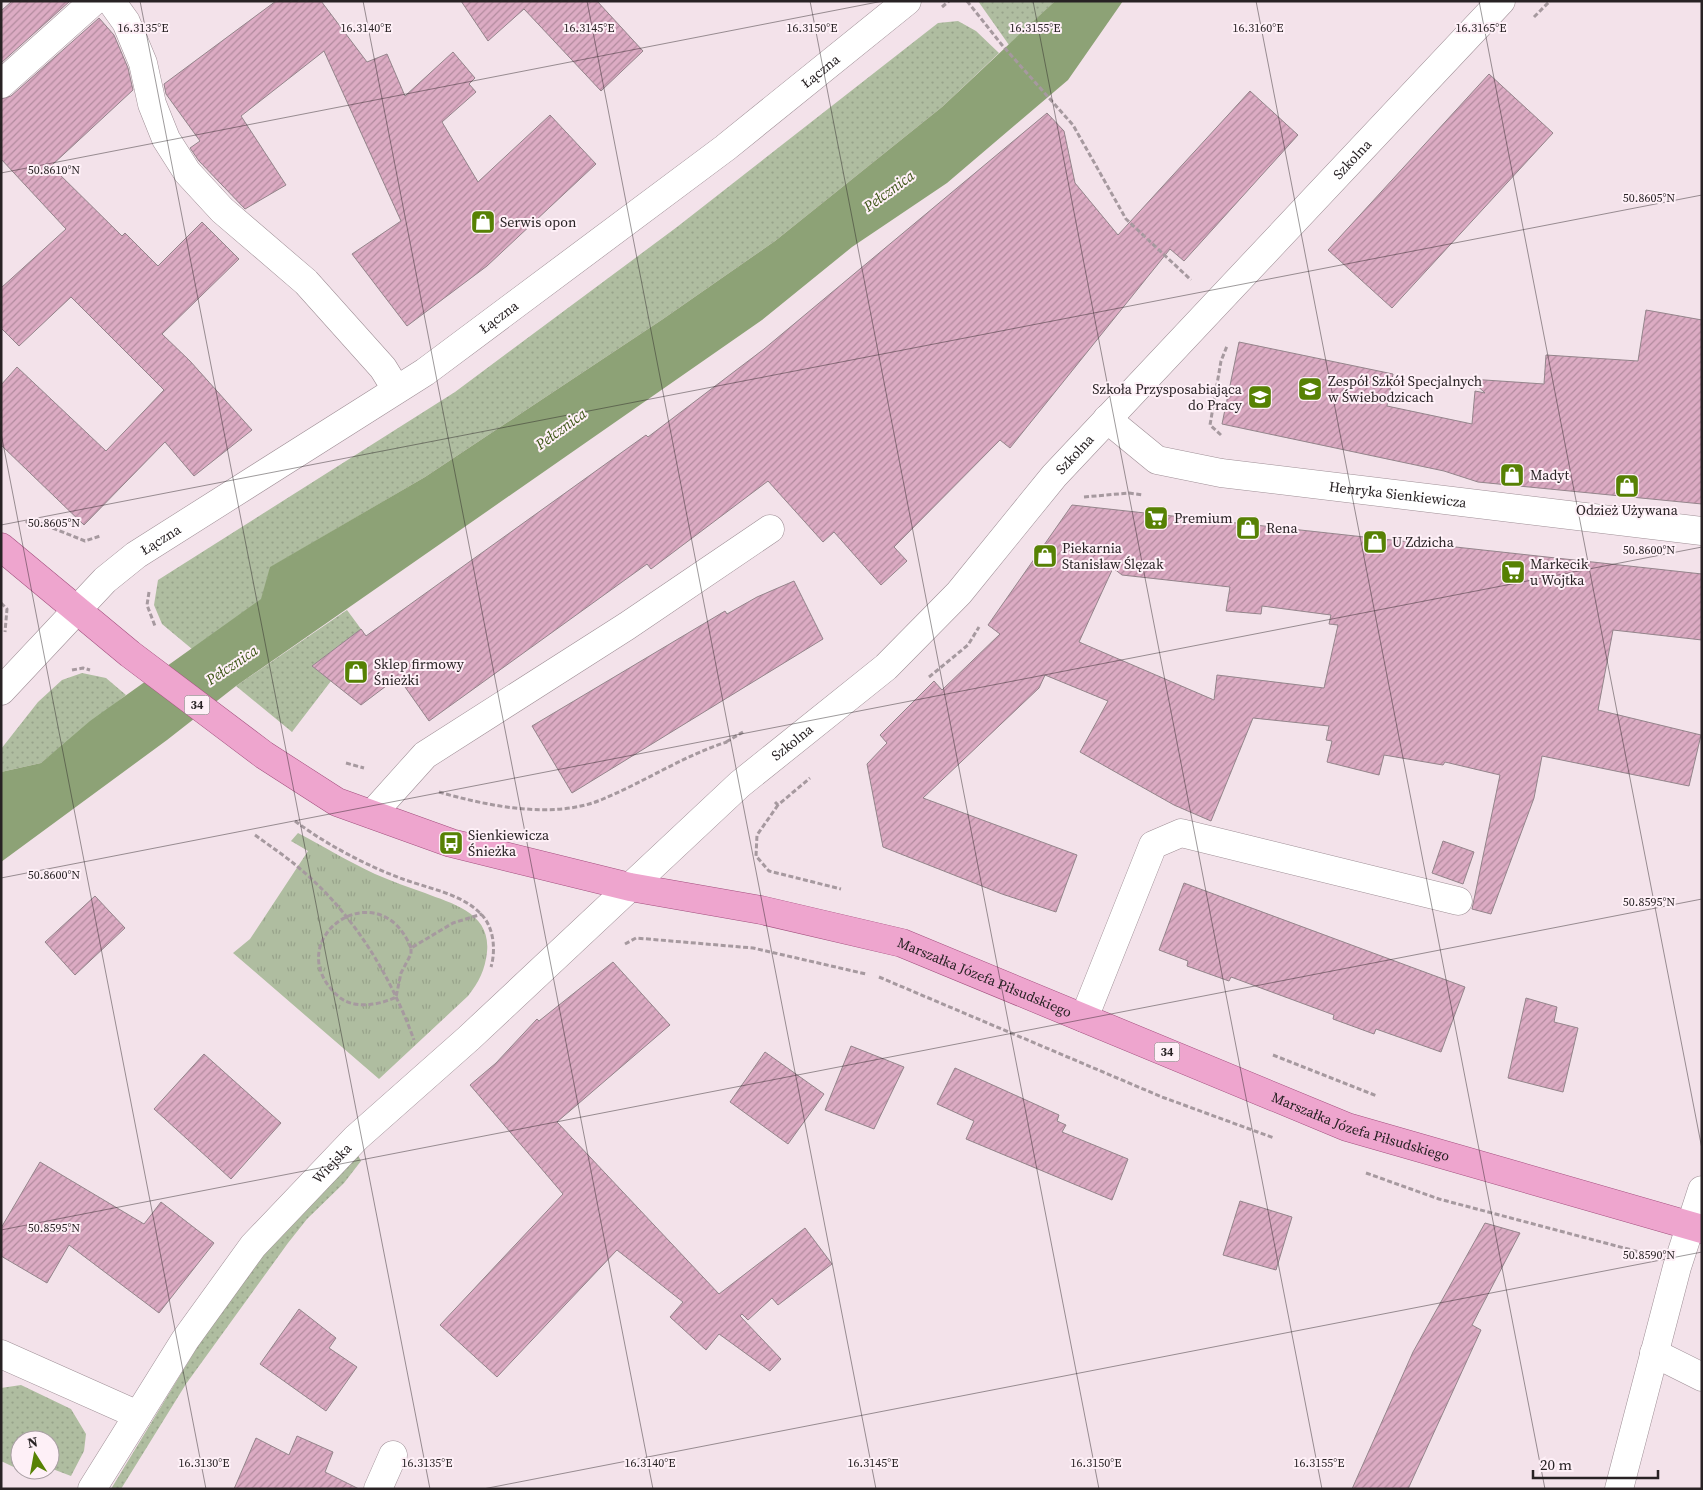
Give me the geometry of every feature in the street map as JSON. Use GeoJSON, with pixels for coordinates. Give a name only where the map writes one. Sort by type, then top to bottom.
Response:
{"type":"FeatureCollection","features":[{"type":"Feature","properties":{"kind":"main road","name":"34"},"geometry":{"type":"LineString","coordinates":[[1,547],[76,610]]}},
{"type":"Feature","properties":{"kind":"main road","name":"Marszałka Józefa Piłsudskiego"},"geometry":{"type":"LineString","coordinates":[[76,610],[130,654],[264,755],[323,794],[372,814],[451,843],[630,887],[760,910],[902,943],[1347,1127],[1695,1227]]}},
{"type":"Feature","properties":{"kind":"street"},"geometry":{"type":"LineString","coordinates":[[1,84],[94,1]]}},
{"type":"Feature","properties":{"kind":"street"},"geometry":{"type":"LineString","coordinates":[[111,1],[126,22],[143,63],[152,104],[166,139],[186,172],[222,210],[306,282],[382,368],[396,389]]}},
{"type":"Feature","properties":{"kind":"street","name":"Łączna"},"geometry":{"type":"LineString","coordinates":[[1,691],[105,580],[136,555],[425,372],[717,154],[907,1]]}},
{"type":"Feature","properties":{"kind":"street","name":"Szkolna"},"geometry":{"type":"LineString","coordinates":[[630,887],[740,784],[886,667],[960,593],[1054,476],[1501,1]]}},
{"type":"Feature","properties":{"kind":"street","name":"Henryka Sienkiewicza"},"geometry":{"type":"LineString","coordinates":[[1107,419],[1157,460],[1221,473],[1702,531]]}},
{"type":"Feature","properties":{"kind":"street"},"geometry":{"type":"LineString","coordinates":[[372,814],[425,755],[627,626],[770,529]]}},
{"type":"Feature","properties":{"kind":"street"},"geometry":{"type":"LineString","coordinates":[[1084,1018],[1153,845],[1181,833],[1458,901]]}},
{"type":"Feature","properties":{"kind":"street","name":"Wiejska"},"geometry":{"type":"LineString","coordinates":[[92,1489],[185,1340],[253,1246],[356,1138],[468,1038],[630,887]]}},
{"type":"Feature","properties":{"kind":"street"},"geometry":{"type":"LineString","coordinates":[[1618,1489],[1678,1262],[1695,1227],[1702,1190]]}},
{"type":"Feature","properties":{"kind":"street"},"geometry":{"type":"LineString","coordinates":[[1654,1353],[1702,1377]]}},
{"type":"Feature","properties":{"kind":"street"},"geometry":{"type":"LineString","coordinates":[[1,1354],[138,1415]]}},
{"type":"Feature","properties":{"kind":"street"},"geometry":{"type":"LineString","coordinates":[[378,1489],[393,1455]]}},
{"type":"Feature","properties":{"kind":"path"},"geometry":{"type":"LineString","coordinates":[[967,1],[1002,45],[1073,125],[1126,219],[1195,283]]}},
{"type":"Feature","properties":{"kind":"path"},"geometry":{"type":"LineString","coordinates":[[1074,498],[1129,493],[1147,495]]}},
{"type":"Feature","properties":{"kind":"path"},"geometry":{"type":"LineString","coordinates":[[24,525],[30,519],[85,541],[109,533]]}},
{"type":"Feature","properties":{"kind":"path"},"geometry":{"type":"LineString","coordinates":[[150,590],[147,605],[157,630]]}},
{"type":"Feature","properties":{"kind":"path"},"geometry":{"type":"LineString","coordinates":[[1,603],[7,609],[5,636]]}},
{"type":"Feature","properties":{"kind":"path"},"geometry":{"type":"LineString","coordinates":[[922,683],[968,645],[981,622]]}},
{"type":"Feature","properties":{"kind":"path"},"geometry":{"type":"LineString","coordinates":[[343,762],[460,798],[526,809],[560,809],[601,800],[726,742],[732,748]]}},
{"type":"Feature","properties":{"kind":"path"},"geometry":{"type":"LineString","coordinates":[[811,776],[778,805],[758,835],[756,856],[769,871],[846,890]]}},
{"type":"Feature","properties":{"kind":"path"},"geometry":{"type":"LineString","coordinates":[[773,800],[778,805]]}},
{"type":"Feature","properties":{"kind":"path"},"geometry":{"type":"LineString","coordinates":[[255,835],[298,867],[332,899],[376,959],[396,997],[414,1042]]}},
{"type":"Feature","properties":{"kind":"path"},"geometry":{"type":"LineString","coordinates":[[401,879],[462,899]]}},
{"type":"Feature","properties":{"kind":"path"},"geometry":{"type":"LineString","coordinates":[[365,912],[385,916],[397,924],[406,935],[411,948],[411,954],[401,973],[396,997],[386,1002],[361,1006],[342,1000],[326,986],[318,967],[319,947],[329,929],[344,916],[365,912]]}},
{"type":"Feature","properties":{"kind":"path"},"geometry":{"type":"LineString","coordinates":[[411,948],[453,923],[482,914]]}},
{"type":"Feature","properties":{"kind":"path"},"geometry":{"type":"LineString","coordinates":[[622,946],[636,938],[753,948],[882,978],[1162,1097],[1282,1142]]}},
{"type":"Feature","properties":{"kind":"path"},"geometry":{"type":"LineString","coordinates":[[1271,1054],[1380,1097]]}},
{"type":"Feature","properties":{"kind":"path"},"geometry":{"type":"LineString","coordinates":[[1365,1172],[1448,1202],[1678,1262]]}},
{"type":"Feature","properties":{"kind":"green space"},"geometry":{"type":"Polygon","coordinates":[[[978,1],[1055,1],[1009,45],[978,1]]]}},
{"type":"Feature","properties":{"kind":"green space"},"geometry":{"type":"Polygon","coordinates":[[[958,21],[976,31],[999,53],[942,107],[775,241],[663,319],[425,477],[271,567],[262,599],[192,649],[162,624],[154,605],[158,580],[455,392],[677,227],[938,23],[958,21]]]}},
{"type":"Feature","properties":{"kind":"green space"},"geometry":{"type":"Polygon","coordinates":[[[347,610],[361,629],[312,666],[331,681],[292,732],[236,686],[347,610]]]}},
{"type":"Feature","properties":{"kind":"green space"},"geometry":{"type":"Polygon","coordinates":[[[82,673],[106,678],[126,695],[41,763],[1,772],[1,749],[38,702],[62,680],[82,673]]]}},
{"type":"Feature","properties":{"kind":"green space"},"geometry":{"type":"Polygon","coordinates":[[[298,833],[375,874],[458,906],[477,919],[487,939],[487,952],[483,970],[468,996],[379,1079],[233,953],[250,939],[308,851],[291,841],[298,833]]]}},
{"type":"Feature","properties":{"kind":"green space"},"geometry":{"type":"Polygon","coordinates":[[[358,1155],[361,1161],[344,1183],[307,1219],[288,1243],[186,1384],[121,1489],[111,1489],[210,1326],[265,1252],[358,1155]]]}},
{"type":"Feature","properties":{"kind":"green space"},"geometry":{"type":"Polygon","coordinates":[[[21,1385],[71,1409],[86,1434],[84,1451],[71,1476],[60,1472],[60,1430],[10,1430],[10,1465],[1,1461],[1,1388],[21,1385]]]}},
{"type":"Feature","properties":{"kind":"water","name":"Pełcznica"},"geometry":{"type":"Polygon","coordinates":[[[1055,1],[1123,1],[1068,80],[947,183],[852,247],[762,320],[236,686],[167,740],[1,862],[1,772],[41,763],[90,721],[261,599],[270,567],[425,477],[663,319],[775,241],[942,107],[1055,1]]]}},
{"type":"Feature","properties":{"kind":"building"},"geometry":{"type":"Polygon","coordinates":[[[12,1],[70,1],[1,63],[1,11],[12,1]]]}},
{"type":"Feature","properties":{"kind":"building"},"geometry":{"type":"Polygon","coordinates":[[[276,1],[321,1],[367,62],[387,54],[405,96],[453,52],[475,78],[469,84],[476,92],[442,122],[478,182],[550,115],[596,164],[487,266],[407,326],[352,254],[401,221],[324,51],[241,116],[286,185],[245,209],[199,161],[190,148],[200,141],[166,94],[164,84],[276,1]]]}},
{"type":"Feature","properties":{"kind":"building"},"geometry":{"type":"Polygon","coordinates":[[[461,1],[597,1],[643,51],[601,91],[524,9],[488,41],[461,1]]]}},
{"type":"Feature","properties":{"kind":"building"},"geometry":{"type":"Polygon","coordinates":[[[99,18],[114,35],[128,68],[133,90],[51,166],[122,236],[125,233],[158,266],[202,222],[239,259],[162,334],[190,361],[252,430],[194,476],[165,442],[84,525],[1,445],[1,385],[17,367],[106,451],[164,390],[71,297],[19,346],[1,328],[1,288],[66,229],[1,159],[1,99],[11,96],[99,18]]]}},
{"type":"Feature","properties":{"kind":"building"},"geometry":{"type":"Polygon","coordinates":[[[1489,74],[1553,133],[1392,308],[1328,250],[1489,74]]]}},
{"type":"Feature","properties":{"kind":"building"},"geometry":{"type":"Polygon","coordinates":[[[1250,91],[1298,135],[1184,261],[1170,249],[1010,448],[1000,440],[894,547],[907,561],[881,585],[834,532],[823,542],[768,481],[651,569],[647,564],[429,721],[398,677],[361,705],[312,666],[361,629],[366,636],[646,435],[648,437],[764,349],[1047,113],[1064,131],[1075,183],[1118,235],[1250,91]]]}},
{"type":"Feature","properties":{"kind":"building"},"geometry":{"type":"Polygon","coordinates":[[[1646,310],[1702,320],[1702,504],[1478,482],[1444,471],[1222,424],[1239,342],[1393,374],[1387,406],[1472,424],[1475,391],[1485,393],[1470,379],[1544,384],[1546,355],[1638,361],[1646,310]]]}},
{"type":"Feature","properties":{"kind":"building"},"geometry":{"type":"Polygon","coordinates":[[[1072,505],[1702,574],[1702,640],[1613,630],[1598,710],[1701,735],[1689,786],[1542,756],[1534,798],[1491,914],[1472,909],[1500,775],[1445,762],[1443,765],[1384,755],[1379,775],[1327,762],[1332,741],[1326,740],[1329,726],[1253,718],[1211,821],[1174,805],[1080,752],[1108,701],[1045,675],[1039,688],[923,798],[1077,855],[1056,912],[1002,894],[883,847],[867,764],[887,743],[880,735],[934,681],[942,690],[1000,634],[988,625],[1072,505]],[[1113,568],[1079,642],[1214,700],[1217,675],[1324,688],[1338,625],[1329,624],[1331,615],[1262,606],[1261,614],[1226,611],[1230,587],[1122,575],[1113,568]]]}},
{"type":"Feature","properties":{"kind":"building"},"geometry":{"type":"Polygon","coordinates":[[[794,581],[823,639],[572,793],[532,726],[725,611],[727,614],[757,597],[794,581]]]}},
{"type":"Feature","properties":{"kind":"building"},"geometry":{"type":"Polygon","coordinates":[[[1443,841],[1474,852],[1463,884],[1432,873],[1443,841]]]}},
{"type":"Feature","properties":{"kind":"building"},"geometry":{"type":"Polygon","coordinates":[[[1184,883],[1465,987],[1441,1052],[1376,1029],[1374,1034],[1333,1019],[1334,1015],[1231,977],[1229,981],[1187,966],[1188,961],[1159,950],[1184,883]]]}},
{"type":"Feature","properties":{"kind":"building"},"geometry":{"type":"Polygon","coordinates":[[[95,896],[125,928],[75,975],[45,942],[95,896]]]}},
{"type":"Feature","properties":{"kind":"building"},"geometry":{"type":"Polygon","coordinates":[[[613,962],[670,1025],[557,1122],[719,1294],[805,1228],[832,1264],[778,1305],[772,1298],[748,1320],[742,1314],[740,1316],[781,1359],[770,1371],[719,1334],[706,1350],[670,1317],[683,1302],[617,1250],[497,1377],[440,1325],[563,1194],[470,1085],[496,1063],[537,1019],[539,1021],[613,962]]]}},
{"type":"Feature","properties":{"kind":"building"},"geometry":{"type":"Polygon","coordinates":[[[1526,998],[1557,1007],[1554,1022],[1578,1028],[1563,1092],[1508,1078],[1526,998]]]}},
{"type":"Feature","properties":{"kind":"building"},"geometry":{"type":"Polygon","coordinates":[[[851,1046],[904,1067],[874,1129],[825,1110],[851,1046]]]}},
{"type":"Feature","properties":{"kind":"building"},"geometry":{"type":"Polygon","coordinates":[[[765,1052],[824,1094],[788,1144],[730,1102],[765,1052]]]}},
{"type":"Feature","properties":{"kind":"building"},"geometry":{"type":"Polygon","coordinates":[[[204,1054],[281,1123],[231,1179],[154,1109],[204,1054]]]}},
{"type":"Feature","properties":{"kind":"building"},"geometry":{"type":"Polygon","coordinates":[[[955,1068],[1059,1115],[1057,1121],[1066,1125],[1062,1132],[1128,1159],[1112,1200],[966,1139],[974,1121],[937,1104],[955,1068]]]}},
{"type":"Feature","properties":{"kind":"building"},"geometry":{"type":"Polygon","coordinates":[[[40,1162],[144,1224],[161,1202],[214,1243],[159,1313],[69,1245],[47,1283],[1,1256],[1,1228],[40,1162]]]}},
{"type":"Feature","properties":{"kind":"building"},"geometry":{"type":"Polygon","coordinates":[[[1240,1201],[1292,1217],[1276,1270],[1223,1255],[1240,1201]]]}},
{"type":"Feature","properties":{"kind":"building"},"geometry":{"type":"Polygon","coordinates":[[[1485,1223],[1520,1233],[1472,1325],[1481,1330],[1408,1489],[1352,1489],[1413,1352],[1485,1223]]]}},
{"type":"Feature","properties":{"kind":"building"},"geometry":{"type":"Polygon","coordinates":[[[299,1309],[336,1338],[329,1348],[357,1367],[326,1411],[260,1364],[299,1309]]]}},
{"type":"Feature","properties":{"kind":"building"},"geometry":{"type":"Polygon","coordinates":[[[297,1436],[333,1452],[325,1472],[359,1489],[234,1489],[256,1438],[289,1455],[297,1436]]]}},
{"type":"Feature","properties":{"kind":"place","name":"Serwis opon"},"geometry":{"type":"Point","coordinates":[483,222]}},
{"type":"Feature","properties":{"kind":"place","name":"Zespół Szkół Specjalnych w Świebodzicach"},"geometry":{"type":"Point","coordinates":[1310,389]}},
{"type":"Feature","properties":{"kind":"place","name":"Szkoła Przysposabiająca do Pracy"},"geometry":{"type":"Point","coordinates":[1260,397]}},
{"type":"Feature","properties":{"kind":"place","name":"Madyt"},"geometry":{"type":"Point","coordinates":[1512,475]}},
{"type":"Feature","properties":{"kind":"place","name":"Odzież Używana"},"geometry":{"type":"Point","coordinates":[1627,486]}},
{"type":"Feature","properties":{"kind":"place","name":"Premium"},"geometry":{"type":"Point","coordinates":[1156,518]}},
{"type":"Feature","properties":{"kind":"place","name":"Rena"},"geometry":{"type":"Point","coordinates":[1248,528]}},
{"type":"Feature","properties":{"kind":"place","name":"U Zdzicha"},"geometry":{"type":"Point","coordinates":[1375,542]}},
{"type":"Feature","properties":{"kind":"place","name":"Piekarnia Stanisław Ślęzak"},"geometry":{"type":"Point","coordinates":[1045,556]}},
{"type":"Feature","properties":{"kind":"place","name":"Markecik u Wojtka"},"geometry":{"type":"Point","coordinates":[1513,572]}},
{"type":"Feature","properties":{"kind":"place","name":"Sklep firmowy Śnieżki"},"geometry":{"type":"Point","coordinates":[356,672]}},
{"type":"Feature","properties":{"kind":"place","name":"Sienkiewicza Śnieżka"},"geometry":{"type":"Point","coordinates":[451,843]}}]}
